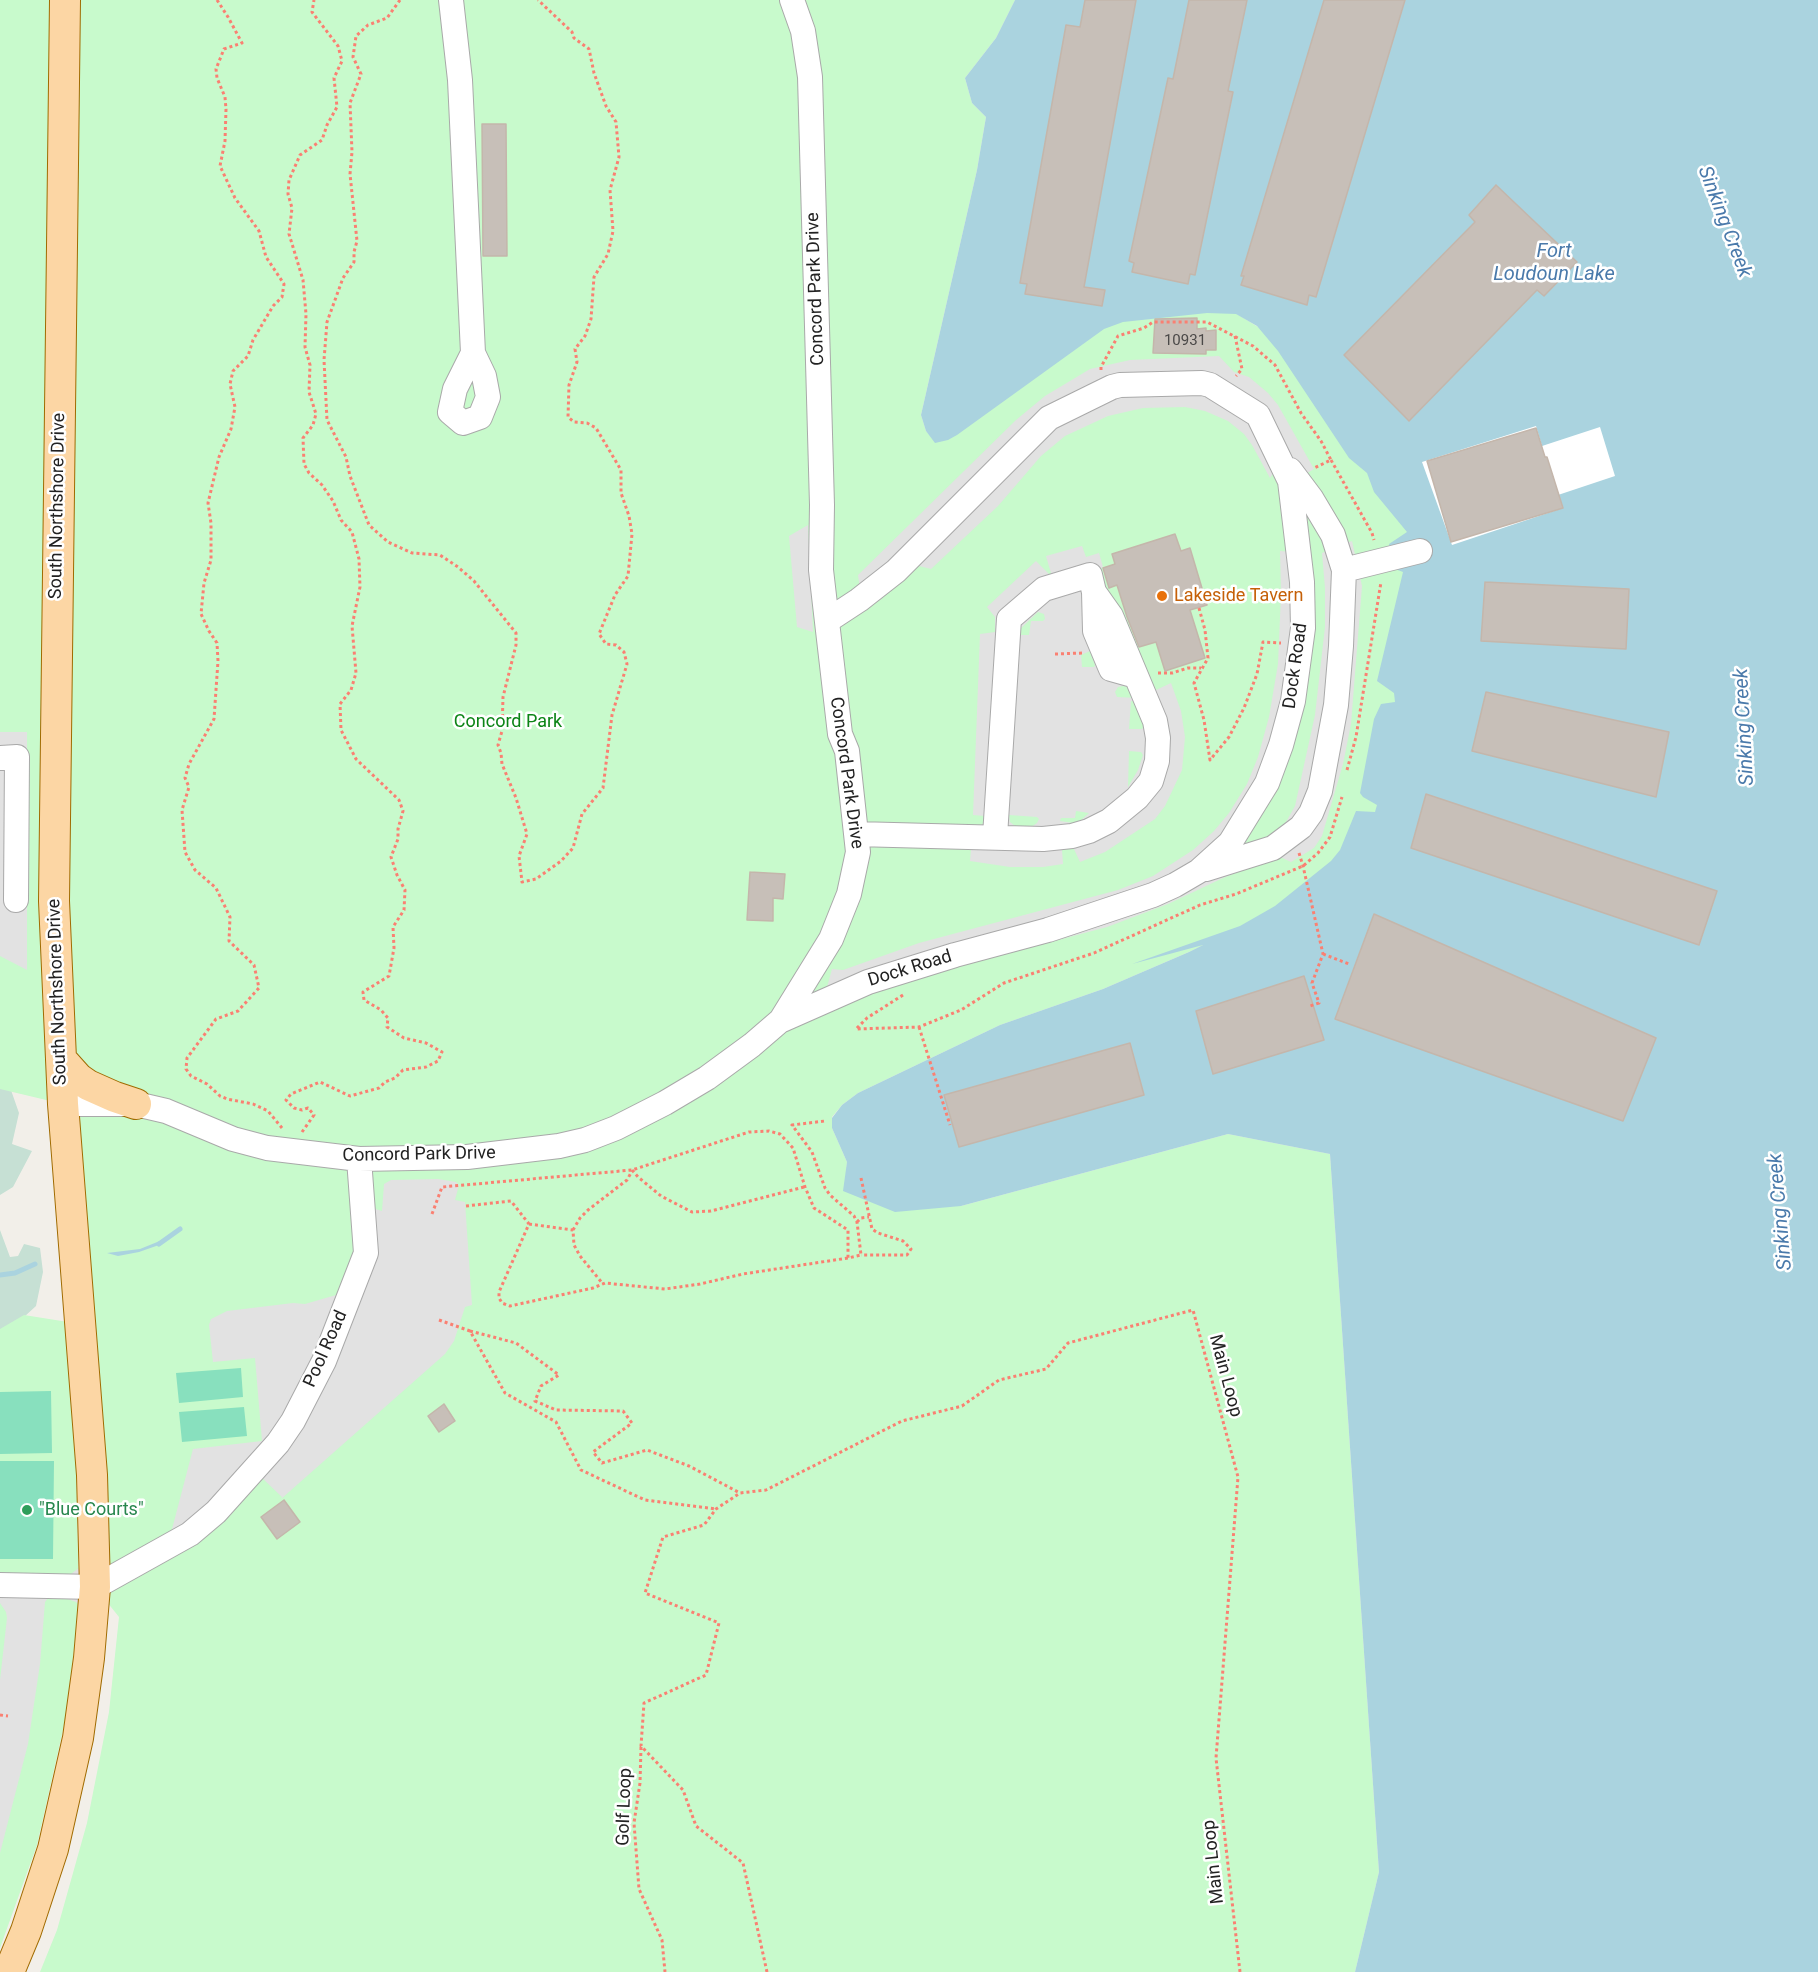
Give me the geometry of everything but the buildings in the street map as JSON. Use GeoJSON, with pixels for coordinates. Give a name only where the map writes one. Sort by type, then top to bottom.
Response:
{"type":"FeatureCollection","features":[{"type":"Feature","properties":{"kind":"main road","name":"South Northshore Drive"},"geometry":{"type":"LineString","coordinates":[[9,1972],[26,1931],[53,1849],[78,1738],[89,1658],[95,1587],[92,1475],[63,1104],[54,902],[65,0]]}},
{"type":"Feature","properties":{"kind":"main road"},"geometry":{"type":"LineString","coordinates":[[61,1059],[78,1078],[88,1085],[136,1104]]}},
{"type":"Feature","properties":{"kind":"street"},"geometry":{"type":"LineString","coordinates":[[451,0],[460,80],[473,353]]}},
{"type":"Feature","properties":{"kind":"street","name":"Concord Park Drive"},"geometry":{"type":"LineString","coordinates":[[63,1104],[136,1104],[166,1111],[233,1139],[267,1148],[359,1159],[466,1157],[559,1146],[585,1140],[616,1128],[707,1078],[781,1020],[831,939],[849,894],[858,852],[847,751],[840,734],[821,570],[822,505],[810,77],[803,31],[792,0]]}},
{"type":"Feature","properties":{"kind":"street","name":"Dock Road"},"geometry":{"type":"LineString","coordinates":[[781,1020],[868,982],[1129,905],[1175,885],[1199,871],[1230,843],[1264,790],[1281,744],[1293,701],[1303,628],[1302,582],[1290,482],[1258,416],[1221,392],[1202,383],[1120,385],[1052,416],[896,571],[827,621]]}},
{"type":"Feature","properties":{"kind":"street"},"geometry":{"type":"LineString","coordinates":[[1199,871],[1273,848],[1301,827],[1311,813],[1320,791],[1336,705],[1344,570],[1333,535],[1311,498],[1280,459]]}},
{"type":"Feature","properties":{"kind":"street"},"geometry":{"type":"LineString","coordinates":[[1344,570],[1420,551]]}},
{"type":"Feature","properties":{"kind":"street"},"geometry":{"type":"LineString","coordinates":[[856,834],[1043,838],[1072,836],[1109,821],[1143,792],[1154,772],[1158,751],[1155,721],[1136,676],[1111,669],[1095,631],[1094,592],[1090,575],[1044,588],[1009,619],[995,836]]}},
{"type":"Feature","properties":{"kind":"street"},"geometry":{"type":"LineString","coordinates":[[0,758],[17,757],[8,822],[8,900],[54,902]]}},
{"type":"Feature","properties":{"kind":"street","name":"Pool Road"},"geometry":{"type":"LineString","coordinates":[[95,1587],[190,1534],[216,1512],[278,1443],[293,1421],[324,1361],[366,1253],[359,1159]]}},
{"type":"Feature","properties":{"kind":"street"},"geometry":{"type":"LineString","coordinates":[[0,1585],[95,1587]]}},
{"type":"Feature","properties":{"kind":"path"},"geometry":{"type":"LineString","coordinates":[[216,0],[242,43],[224,49],[216,69],[217,78],[225,97],[226,109],[225,141],[220,166],[235,198],[259,231],[266,257],[284,284],[282,297],[273,306],[253,340],[248,356],[233,371],[230,384],[235,407],[231,429],[219,457],[208,503],[211,523],[211,560],[204,583],[201,614],[217,643],[214,719],[189,764],[185,778],[189,787],[182,810],[185,852],[195,870],[216,888],[230,916],[229,941],[254,965],[260,988],[238,1011],[216,1019],[187,1058],[186,1069],[191,1076],[207,1084],[220,1096],[253,1104],[268,1111],[284,1129]]}},
{"type":"Feature","properties":{"kind":"path"},"geometry":{"type":"LineString","coordinates":[[300,1136],[314,1115],[308,1108],[302,1110],[294,1108],[286,1100],[291,1094],[320,1082],[350,1096],[379,1088],[403,1070],[426,1067],[438,1061],[442,1052],[426,1043],[404,1038],[387,1027],[388,1018],[381,1010],[364,1000],[363,992],[389,976],[394,948],[393,927],[404,910],[405,890],[391,857],[398,839],[403,811],[399,800],[356,759],[341,730],[340,704],[351,690],[356,673],[352,626],[360,587],[359,559],[352,532],[341,520],[333,501],[322,485],[309,473],[304,464],[303,438],[313,424],[316,414],[309,392],[310,365],[305,347],[306,314],[303,280],[289,234],[292,208],[288,194],[289,180],[300,155],[322,140],[337,107],[334,78],[342,62],[338,46],[312,12],[314,0]]}},
{"type":"Feature","properties":{"kind":"path"},"geometry":{"type":"LineString","coordinates":[[400,0],[387,18],[368,25],[356,36],[353,57],[361,74],[350,103],[352,152],[350,174],[357,241],[354,262],[343,278],[327,322],[324,360],[327,420],[346,457],[350,477],[369,525],[388,542],[412,554],[440,555],[458,567],[474,581],[516,633],[516,645],[503,697],[502,731],[498,745],[502,764],[527,834],[519,856],[522,882],[536,879],[561,861],[573,848],[582,814],[603,788],[612,715],[627,664],[624,652],[616,645],[606,644],[599,634],[615,595],[628,576],[632,534],[621,493],[621,470],[596,428],[587,423],[574,422],[568,417],[569,385],[577,362],[575,349],[585,336],[591,319],[594,278],[608,254],[613,231],[610,190],[619,157],[616,122],[606,106],[594,73],[589,49],[574,38],[572,32],[538,0]]}},
{"type":"Feature","properties":{"kind":"path"},"geometry":{"type":"LineString","coordinates":[[1221,392],[1242,369],[1235,336]]}},
{"type":"Feature","properties":{"kind":"path"},"geometry":{"type":"LineString","coordinates":[[1331,460],[1372,533],[1381,561],[1381,584],[1369,651]]}},
{"type":"Feature","properties":{"kind":"path"},"geometry":{"type":"LineString","coordinates":[[1199,608],[1205,630],[1208,658],[1194,683],[1204,720],[1210,760],[1228,737],[1244,708],[1257,674],[1263,642],[1280,643]]}},
{"type":"Feature","properties":{"kind":"path"},"geometry":{"type":"LineString","coordinates":[[1136,676],[1201,668]]}},
{"type":"Feature","properties":{"kind":"path"},"geometry":{"type":"LineString","coordinates":[[911,969],[914,987],[867,1018],[856,1029],[919,1027],[961,1010],[1004,983],[1094,953],[1200,904],[1236,894],[1304,866],[1323,954],[1312,983],[1319,1003],[1310,1006]]}},
{"type":"Feature","properties":{"kind":"path"},"geometry":{"type":"LineString","coordinates":[[1323,954],[1349,964]]}},
{"type":"Feature","properties":{"kind":"path"},"geometry":{"type":"LineString","coordinates":[[919,1027],[950,1125]]}},
{"type":"Feature","properties":{"kind":"path"},"geometry":{"type":"LineString","coordinates":[[825,1121],[792,1125],[812,1152],[825,1188],[854,1216],[857,1222],[861,1255]]}},
{"type":"Feature","properties":{"kind":"path"},"geometry":{"type":"LineString","coordinates":[[432,1214],[442,1187],[632,1170],[749,1132],[769,1131],[780,1134],[793,1148],[804,1187],[814,1208],[848,1230],[848,1258]]}},
{"type":"Feature","properties":{"kind":"path"},"geometry":{"type":"LineString","coordinates":[[632,1170],[662,1196],[692,1212],[711,1211],[804,1187]]}},
{"type":"Feature","properties":{"kind":"path"},"geometry":{"type":"LineString","coordinates":[[603,1284],[580,1256],[574,1245],[573,1230],[588,1210],[627,1180],[632,1170]]}},
{"type":"Feature","properties":{"kind":"path"},"geometry":{"type":"LineString","coordinates":[[529,1224],[499,1292],[502,1304],[514,1306],[610,1282],[641,1288],[665,1289],[861,1255],[907,1255],[911,1249],[903,1241],[875,1232],[870,1226],[861,1178]]}},
{"type":"Feature","properties":{"kind":"path"},"geometry":{"type":"LineString","coordinates":[[466,1206],[511,1201],[529,1224],[573,1230]]}},
{"type":"Feature","properties":{"kind":"path"},"geometry":{"type":"LineString","coordinates":[[857,1222],[868,1217]]}},
{"type":"Feature","properties":{"kind":"path","name":"Main Loop"},"geometry":{"type":"LineString","coordinates":[[640,1746],[644,1703],[706,1675],[719,1623],[645,1593],[663,1537],[704,1525],[716,1509],[740,1493],[766,1490],[902,1421],[962,1406],[999,1380],[1046,1369],[1068,1343],[1193,1310],[1238,1477],[1216,1758],[1240,1972]]}},
{"type":"Feature","properties":{"kind":"path"},"geometry":{"type":"LineString","coordinates":[[439,1320],[516,1343],[559,1375],[541,1386],[535,1401],[556,1410],[623,1411],[633,1423],[593,1452],[602,1463],[646,1450],[689,1466],[740,1493]]}},
{"type":"Feature","properties":{"kind":"path"},"geometry":{"type":"LineString","coordinates":[[470,1331],[505,1393],[556,1422],[581,1470],[645,1500],[716,1509]]}},
{"type":"Feature","properties":{"kind":"path"},"geometry":{"type":"LineString","coordinates":[[0,1715],[8,1716]]}},
{"type":"Feature","properties":{"kind":"path"},"geometry":{"type":"LineString","coordinates":[[640,1746],[683,1790],[696,1826],[743,1863],[767,1972]]}},
{"type":"Feature","properties":{"kind":"path","name":"Golf Loop"},"geometry":{"type":"LineString","coordinates":[[640,1746],[640,1783],[634,1824],[639,1889],[662,1940],[665,1972]]}},
{"type":"Feature","properties":{"kind":"green space","name":"Concord Park"},"geometry":{"type":"Polygon","coordinates":[[[0,0],[1015,0],[996,38],[965,78],[972,103],[986,117],[977,170],[921,415],[926,431],[936,442],[1095,322],[1216,301],[1279,340],[1413,531],[1398,761],[1354,871],[1189,952],[1103,989],[1000,1025],[858,1093],[842,1105],[832,1117],[832,1128],[847,1162],[846,1173],[961,1206],[1228,1134],[1330,1154],[1379,1872],[1355,1972],[40,1972],[57,1930],[87,1823],[109,1712],[119,1617],[95,1587],[63,1104],[0,1089],[0,0]]]}},
{"type":"Feature","properties":{"kind":"green space"},"geometry":{"type":"Polygon","coordinates":[[[0,1048],[5,1073],[19,1113],[12,1144],[32,1151],[13,1187],[0,1195],[0,1048]]]}},
{"type":"Feature","properties":{"kind":"green space"},"geometry":{"type":"Polygon","coordinates":[[[0,1230],[10,1257],[18,1256],[24,1244],[40,1248],[43,1272],[36,1306],[0,1339],[0,1230]]]}},
{"type":"Feature","properties":{"kind":"green space"},"geometry":{"type":"Polygon","coordinates":[[[24,1315],[68,1322],[75,1398],[79,1609],[65,1721],[37,1845],[0,1948],[0,1329],[24,1315]]]}},
{"type":"Feature","properties":{"kind":"green space"},"geometry":{"type":"Polygon","coordinates":[[[241,1368],[243,1397],[179,1403],[176,1373],[241,1368]]]}},
{"type":"Feature","properties":{"kind":"green space"},"geometry":{"type":"Polygon","coordinates":[[[51,1391],[52,1453],[0,1454],[0,1392],[51,1391]]]}},
{"type":"Feature","properties":{"kind":"green space"},"geometry":{"type":"Polygon","coordinates":[[[244,1407],[247,1436],[182,1442],[179,1412],[244,1407]]]}},
{"type":"Feature","properties":{"kind":"green space","name":"\"Blue Courts\""},"geometry":{"type":"Polygon","coordinates":[[[0,1461],[54,1461],[53,1559],[0,1559],[0,1461]]]}},
{"type":"Feature","properties":{"kind":"shaded area"},"geometry":{"type":"Polygon","coordinates":[[[1219,356],[1234,372],[1249,377],[1268,393],[1278,405],[1314,469],[1304,475],[1279,465],[1270,478],[1244,434],[1228,421],[1205,411],[1185,407],[1143,408],[1108,416],[1065,436],[1041,456],[998,506],[931,569],[915,565],[880,600],[863,609],[858,575],[1016,420],[1045,396],[1090,369],[1130,360],[1219,356]]]}},
{"type":"Feature","properties":{"kind":"shaded area"},"geometry":{"type":"Polygon","coordinates":[[[808,525],[813,632],[797,627],[789,536],[808,525]]]}},
{"type":"Feature","properties":{"kind":"shaded area"},"geometry":{"type":"Polygon","coordinates":[[[1352,541],[1362,586],[1351,724],[1343,764],[1322,836],[1314,848],[1291,862],[1278,856],[1223,878],[1168,904],[1107,927],[919,977],[820,1013],[832,969],[843,970],[919,943],[1118,890],[1153,876],[1193,850],[1214,831],[1229,813],[1247,784],[1258,757],[1269,717],[1278,664],[1280,551],[1293,552],[1309,625],[1239,845],[1253,844],[1272,834],[1286,822],[1295,806],[1315,715],[1325,627],[1322,553],[1352,541]]]}},
{"type":"Feature","properties":{"kind":"shaded area"},"geometry":{"type":"Polygon","coordinates":[[[1082,546],[1086,557],[1099,553],[1103,567],[1100,569],[1112,606],[1156,690],[1171,683],[1181,711],[1185,737],[1182,770],[1165,806],[1155,819],[1105,852],[1080,862],[1073,847],[1062,850],[1063,864],[1043,867],[1010,867],[970,861],[973,826],[985,822],[985,816],[973,815],[980,634],[995,632],[995,617],[987,607],[1036,561],[1050,575],[1046,556],[1082,546]],[[1038,612],[1017,632],[1017,635],[1029,635],[1031,621],[1043,621],[1044,614],[1038,612]],[[1090,651],[1081,655],[1082,667],[1094,667],[1095,665],[1090,651]],[[1118,687],[1115,692],[1117,697],[1137,698],[1129,687],[1118,687]],[[1131,701],[1129,729],[1142,729],[1144,726],[1138,702],[1131,701]],[[1129,751],[1128,787],[1138,770],[1143,755],[1141,752],[1129,751]],[[1076,811],[1075,818],[1061,818],[1060,821],[1079,822],[1089,813],[1076,811]],[[1009,815],[1010,822],[1019,829],[1028,829],[1039,819],[1009,815]]]}},
{"type":"Feature","properties":{"kind":"shaded area"},"geometry":{"type":"Polygon","coordinates":[[[0,732],[27,732],[27,970],[0,956],[0,732]]]}},
{"type":"Feature","properties":{"kind":"shaded area"},"geometry":{"type":"Polygon","coordinates":[[[438,1179],[456,1182],[459,1185],[455,1200],[465,1202],[472,1305],[465,1307],[454,1341],[445,1354],[281,1499],[282,1497],[261,1477],[171,1533],[193,1449],[262,1441],[255,1358],[213,1362],[209,1325],[211,1319],[227,1311],[293,1303],[305,1304],[343,1293],[369,1207],[382,1211],[384,1184],[391,1180],[438,1179]]]}},
{"type":"Feature","properties":{"kind":"shaded area"},"geometry":{"type":"Polygon","coordinates":[[[85,1563],[80,1606],[76,1602],[59,1596],[49,1597],[45,1602],[40,1664],[28,1744],[0,1853],[0,1680],[7,1618],[0,1603],[0,1576],[71,1574],[85,1563]]]}},
{"type":"Feature","properties":{"kind":"water","name":"Fort Loudoun Lake"},"geometry":{"type":"Polygon","coordinates":[[[1015,0],[1818,0],[1818,1972],[1355,1972],[1379,1872],[1330,1154],[1228,1134],[961,1206],[895,1212],[843,1191],[847,1162],[832,1128],[832,1118],[842,1105],[858,1093],[1000,1025],[1103,989],[1189,952],[1203,945],[1132,964],[1240,926],[1275,906],[1331,861],[1340,850],[1356,811],[1375,812],[1377,805],[1360,793],[1374,719],[1381,704],[1395,702],[1394,693],[1377,681],[1403,572],[1395,569],[1389,544],[1407,532],[1374,492],[1367,473],[1349,458],[1278,351],[1257,326],[1236,314],[1207,313],[1123,322],[1104,329],[948,440],[935,443],[926,431],[921,415],[977,170],[986,117],[972,103],[965,78],[996,38],[1015,0]]]}},
{"type":"Feature","properties":{"kind":"water"},"geometry":{"type":"Polygon","coordinates":[[[172,1236],[159,1245],[139,1252],[118,1256],[107,1253],[140,1249],[172,1236]]]}},
{"type":"Feature","properties":{"kind":"pier"},"geometry":{"type":"Polygon","coordinates":[[[1536,426],[1542,446],[1600,427],[1615,476],[1558,495],[1563,508],[1452,545],[1422,462],[1536,426]]]}},
{"type":"Feature","properties":{"kind":"waterway"},"geometry":{"type":"LineString","coordinates":[[159,1244],[180,1229]]}},
{"type":"Feature","properties":{"kind":"waterway"},"geometry":{"type":"LineString","coordinates":[[0,1275],[15,1273],[35,1264]]}},
{"type":"Feature","properties":{"kind":"place","name":"Lakeside Tavern"},"geometry":{"type":"Point","coordinates":[1162,596]}},
{"type":"Feature","properties":{"kind":"place","name":"\"Blue Courts\""},"geometry":{"type":"Point","coordinates":[27,1510]}},
{"type":"Feature","properties":{"kind":"water label","name":"Sinking Creek"},"geometry":{"type":"Point","coordinates":[1724,222]}},
{"type":"Feature","properties":{"kind":"water label","name":"Sinking Creek"},"geometry":{"type":"Point","coordinates":[1745,727]}},
{"type":"Feature","properties":{"kind":"water label","name":"Sinking Creek"},"geometry":{"type":"Point","coordinates":[1781,1212]}}]}
